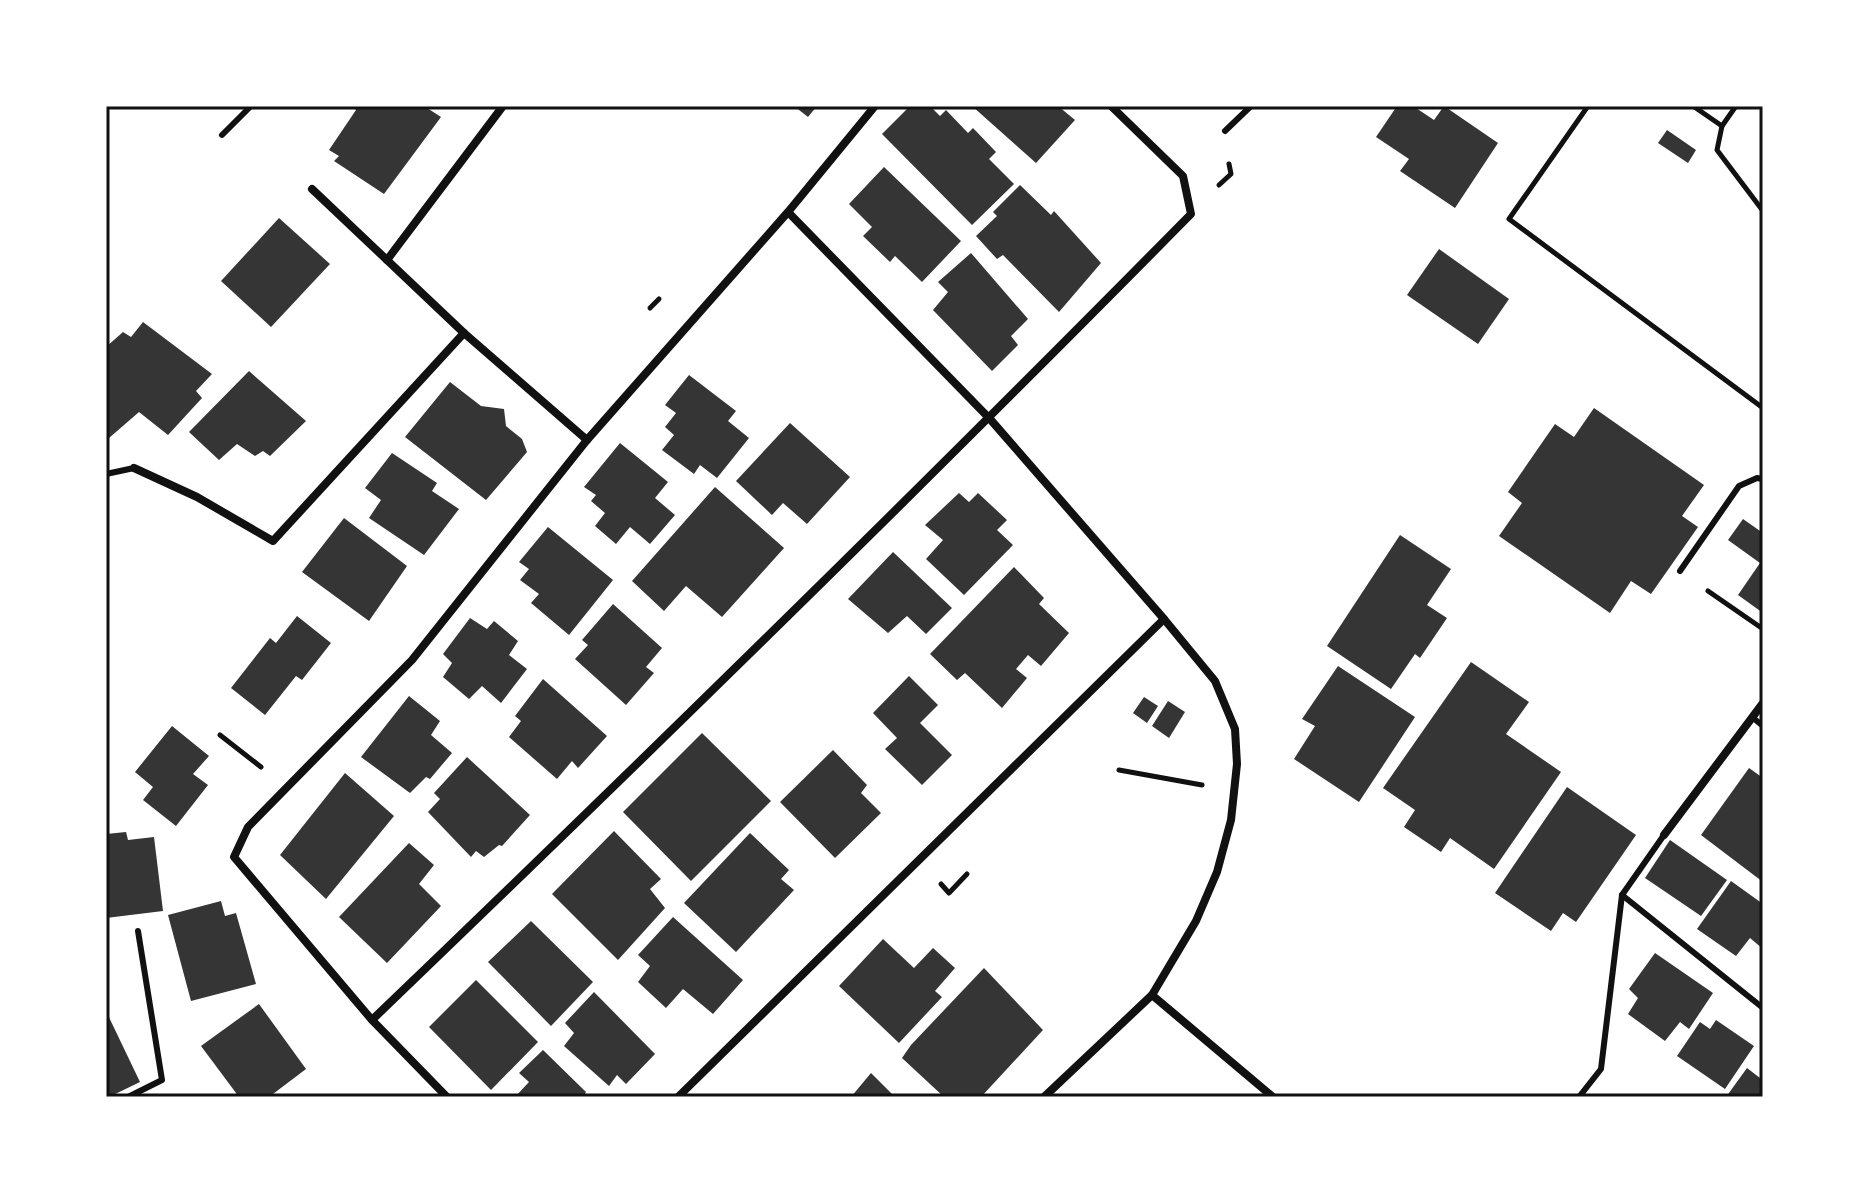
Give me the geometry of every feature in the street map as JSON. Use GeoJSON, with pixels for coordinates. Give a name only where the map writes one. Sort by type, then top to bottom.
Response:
{"type":"FeatureCollection","features":[{"type":"Feature","properties":{"kind":"street"},"geometry":{"type":"LineString","coordinates":[[387,260],[503,106]]}},
{"type":"Feature","properties":{"kind":"street"},"geometry":{"type":"LineString","coordinates":[[447,1097],[372,1020],[234,857],[248,827],[412,660],[587,440],[788,212],[875,106]]}},
{"type":"Feature","properties":{"kind":"street"},"geometry":{"type":"LineString","coordinates":[[372,1020],[990,419],[1191,214],[1183,176],[1111,106]]}},
{"type":"Feature","properties":{"kind":"street"},"geometry":{"type":"LineString","coordinates":[[312,189],[464,333],[587,440]]}},
{"type":"Feature","properties":{"kind":"street"},"geometry":{"type":"LineString","coordinates":[[788,212],[990,419],[1164,619],[1215,681],[1235,729],[1231,820],[1217,872],[1196,921],[1152,995],[1044,1097]]}},
{"type":"Feature","properties":{"kind":"street"},"geometry":{"type":"LineString","coordinates":[[134,468],[197,497],[273,541],[464,333]]}},
{"type":"Feature","properties":{"kind":"street"},"geometry":{"type":"LineString","coordinates":[[678,1097],[1164,619]]}},
{"type":"Feature","properties":{"kind":"street"},"geometry":{"type":"LineString","coordinates":[[1664,835],[1763,703]]}},
{"type":"Feature","properties":{"kind":"street"},"geometry":{"type":"LineString","coordinates":[[1152,995],[1273,1097]]}},
{"type":"Feature","properties":{"kind":"lane"},"geometry":{"type":"LineString","coordinates":[[222,135],[251,106]]}},
{"type":"Feature","properties":{"kind":"lane"},"geometry":{"type":"LineString","coordinates":[[1225,131],[1251,106]]}},
{"type":"Feature","properties":{"kind":"lane"},"geometry":{"type":"LineString","coordinates":[[106,474],[134,468]]}},
{"type":"Feature","properties":{"kind":"lane"},"geometry":{"type":"LineString","coordinates":[[1680,571],[1739,486],[1757,478],[1763,479]]}},
{"type":"Feature","properties":{"kind":"lane"},"geometry":{"type":"LineString","coordinates":[[1752,717],[1763,726]]}},
{"type":"Feature","properties":{"kind":"lane"},"geometry":{"type":"LineString","coordinates":[[1579,1097],[1601,1069],[1622,895],[1664,835]]}},
{"type":"Feature","properties":{"kind":"lane"},"geometry":{"type":"LineString","coordinates":[[1622,895],[1763,1008]]}},
{"type":"Feature","properties":{"kind":"lane"},"geometry":{"type":"LineString","coordinates":[[128,1097],[162,1080],[138,931]]}},
{"type":"Feature","properties":{"kind":"path"},"geometry":{"type":"LineString","coordinates":[[1588,106],[1509,219],[1763,408]]}},
{"type":"Feature","properties":{"kind":"path"},"geometry":{"type":"LineString","coordinates":[[1693,106],[1722,126]]}},
{"type":"Feature","properties":{"kind":"path"},"geometry":{"type":"LineString","coordinates":[[1736,106],[1722,126],[1717,150],[1763,211]]}},
{"type":"Feature","properties":{"kind":"path"},"geometry":{"type":"LineString","coordinates":[[1737,611],[1763,629]]}},
{"type":"Feature","properties":{"kind":"path"},"geometry":{"type":"LineString","coordinates":[[220,735],[288,787]]}},
{"type":"Feature","properties":{"kind":"path"},"geometry":{"type":"LineString","coordinates":[[1119,770],[1234,791]]}},
{"type":"Feature","properties":{"kind":"path"},"geometry":{"type":"LineString","coordinates":[[949,893],[967,874]]}},
{"type":"Feature","properties":{"kind":"building"},"geometry":{"type":"Polygon","coordinates":[[[352,106],[424,106],[441,117],[384,194],[334,161],[339,156],[329,150],[356,110],[352,106]]]}},
{"type":"Feature","properties":{"kind":"building"},"geometry":{"type":"Polygon","coordinates":[[[794,106],[817,106],[808,117],[794,106]]]}},
{"type":"Feature","properties":{"kind":"building"},"geometry":{"type":"Polygon","coordinates":[[[910,106],[930,106],[940,116],[946,110],[968,133],[973,128],[996,152],[989,159],[1014,184],[972,225],[882,134],[910,106]]]}},
{"type":"Feature","properties":{"kind":"building"},"geometry":{"type":"Polygon","coordinates":[[[972,106],[1058,106],[1075,120],[1036,163],[972,106]]]}},
{"type":"Feature","properties":{"kind":"building"},"geometry":{"type":"Polygon","coordinates":[[[1397,106],[1413,106],[1434,120],[1444,106],[1498,143],[1455,208],[1400,171],[1409,159],[1376,137],[1397,106]]]}},
{"type":"Feature","properties":{"kind":"building"},"geometry":{"type":"Polygon","coordinates":[[[1667,130],[1696,150],[1688,163],[1658,143],[1667,130]]]}},
{"type":"Feature","properties":{"kind":"building"},"geometry":{"type":"Polygon","coordinates":[[[884,167],[961,241],[922,282],[895,256],[890,262],[863,236],[872,227],[849,204],[884,167]]]}},
{"type":"Feature","properties":{"kind":"building"},"geometry":{"type":"Polygon","coordinates":[[[1020,185],[1051,215],[1054,211],[1101,263],[1059,312],[1003,255],[997,259],[976,236],[997,216],[993,212],[1020,185]]]}},
{"type":"Feature","properties":{"kind":"building"},"geometry":{"type":"Polygon","coordinates":[[[279,218],[330,264],[271,327],[221,281],[279,218]]]}},
{"type":"Feature","properties":{"kind":"building"},"geometry":{"type":"Polygon","coordinates":[[[1439,249],[1509,299],[1478,344],[1407,295],[1439,249]]]}},
{"type":"Feature","properties":{"kind":"building"},"geometry":{"type":"Polygon","coordinates":[[[971,253],[1028,319],[1011,336],[1018,345],[992,371],[933,310],[948,292],[938,282],[971,253]]]}},
{"type":"Feature","properties":{"kind":"building"},"geometry":{"type":"Polygon","coordinates":[[[143,322],[212,374],[196,391],[202,398],[168,435],[139,412],[109,438],[106,436],[106,347],[123,332],[131,337],[143,322]]]}},
{"type":"Feature","properties":{"kind":"building"},"geometry":{"type":"Polygon","coordinates":[[[249,371],[306,421],[270,456],[263,451],[255,456],[237,444],[219,460],[189,432],[249,371]]]}},
{"type":"Feature","properties":{"kind":"building"},"geometry":{"type":"Polygon","coordinates":[[[689,375],[736,411],[728,421],[749,438],[717,478],[700,465],[694,474],[662,450],[674,435],[665,427],[676,413],[665,405],[689,375]]]}},
{"type":"Feature","properties":{"kind":"building"},"geometry":{"type":"Polygon","coordinates":[[[450,382],[481,406],[504,409],[506,426],[522,439],[527,452],[486,500],[405,437],[450,382]]]}},
{"type":"Feature","properties":{"kind":"building"},"geometry":{"type":"Polygon","coordinates":[[[1594,408],[1704,485],[1682,516],[1698,527],[1651,594],[1631,581],[1610,613],[1499,536],[1522,503],[1508,492],[1555,424],[1574,437],[1594,408]]]}},
{"type":"Feature","properties":{"kind":"building"},"geometry":{"type":"Polygon","coordinates":[[[790,423],[850,477],[807,524],[783,503],[772,515],[736,481],[790,423]]]}},
{"type":"Feature","properties":{"kind":"building"},"geometry":{"type":"Polygon","coordinates":[[[620,443],[668,482],[655,498],[675,515],[650,544],[630,527],[616,544],[595,526],[605,513],[591,501],[596,495],[584,487],[620,443]]]}},
{"type":"Feature","properties":{"kind":"building"},"geometry":{"type":"Polygon","coordinates":[[[392,453],[437,483],[432,491],[459,509],[424,555],[369,518],[381,500],[365,488],[392,453]]]}},
{"type":"Feature","properties":{"kind":"building"},"geometry":{"type":"Polygon","coordinates":[[[715,487],[784,548],[722,617],[686,586],[664,611],[632,581],[715,487]]]}},
{"type":"Feature","properties":{"kind":"building"},"geometry":{"type":"Polygon","coordinates":[[[959,493],[969,502],[978,493],[1007,520],[997,530],[1013,545],[964,595],[926,559],[943,540],[925,525],[959,493]]]}},
{"type":"Feature","properties":{"kind":"building"},"geometry":{"type":"Polygon","coordinates":[[[344,518],[407,566],[369,621],[302,572],[344,518]]]}},
{"type":"Feature","properties":{"kind":"building"},"geometry":{"type":"Polygon","coordinates":[[[1743,519],[1763,533],[1763,613],[1738,595],[1760,563],[1728,540],[1743,519]]]}},
{"type":"Feature","properties":{"kind":"building"},"geometry":{"type":"Polygon","coordinates":[[[548,527],[613,580],[569,635],[531,603],[539,594],[520,580],[529,569],[519,562],[548,527]]]}},
{"type":"Feature","properties":{"kind":"building"},"geometry":{"type":"Polygon","coordinates":[[[1400,535],[1451,569],[1427,605],[1447,618],[1420,658],[1415,654],[1391,689],[1327,646],[1400,535]]]}},
{"type":"Feature","properties":{"kind":"building"},"geometry":{"type":"Polygon","coordinates":[[[893,552],[952,608],[926,634],[907,616],[888,633],[848,599],[893,552]]]}},
{"type":"Feature","properties":{"kind":"building"},"geometry":{"type":"Polygon","coordinates":[[[1014,567],[1044,598],[1039,604],[1069,633],[1041,666],[1028,655],[1016,669],[1027,678],[1002,708],[965,673],[957,680],[930,654],[1014,567]]]}},
{"type":"Feature","properties":{"kind":"building"},"geometry":{"type":"Polygon","coordinates":[[[613,604],[662,648],[646,667],[654,673],[626,705],[575,659],[588,645],[582,640],[613,604]]]}},
{"type":"Feature","properties":{"kind":"building"},"geometry":{"type":"Polygon","coordinates":[[[297,616],[331,643],[302,680],[296,676],[265,715],[231,688],[270,638],[276,643],[297,616]]]}},
{"type":"Feature","properties":{"kind":"building"},"geometry":{"type":"Polygon","coordinates":[[[470,618],[487,629],[494,621],[518,641],[509,655],[527,669],[501,703],[482,686],[469,699],[443,677],[452,663],[443,654],[470,618]]]}},
{"type":"Feature","properties":{"kind":"building"},"geometry":{"type":"Polygon","coordinates":[[[1471,662],[1529,702],[1506,734],[1561,772],[1494,869],[1450,838],[1441,852],[1404,827],[1415,810],[1383,788],[1471,662]]]}},
{"type":"Feature","properties":{"kind":"building"},"geometry":{"type":"Polygon","coordinates":[[[1338,666],[1415,717],[1359,802],[1294,759],[1315,726],[1302,719],[1338,666]]]}},
{"type":"Feature","properties":{"kind":"building"},"geometry":{"type":"Polygon","coordinates":[[[909,676],[938,705],[920,723],[952,755],[922,785],[885,749],[897,738],[873,713],[909,676]]]}},
{"type":"Feature","properties":{"kind":"building"},"geometry":{"type":"Polygon","coordinates":[[[543,679],[607,736],[578,768],[572,761],[557,779],[509,737],[521,721],[515,716],[543,679]]]}},
{"type":"Feature","properties":{"kind":"building"},"geometry":{"type":"Polygon","coordinates":[[[409,696],[440,721],[431,735],[452,753],[430,779],[426,777],[410,793],[361,757],[409,696]]]}},
{"type":"Feature","properties":{"kind":"building"},"geometry":{"type":"Polygon","coordinates":[[[1144,697],[1158,706],[1147,723],[1133,713],[1144,697]]]}},
{"type":"Feature","properties":{"kind":"building"},"geometry":{"type":"Polygon","coordinates":[[[1168,701],[1185,712],[1169,738],[1152,726],[1168,701]]]}},
{"type":"Feature","properties":{"kind":"building"},"geometry":{"type":"Polygon","coordinates":[[[172,726],[209,756],[193,774],[208,785],[176,826],[143,800],[153,787],[135,772],[172,726]]]}},
{"type":"Feature","properties":{"kind":"building"},"geometry":{"type":"Polygon","coordinates":[[[702,733],[771,801],[691,881],[623,812],[702,733]]]}},
{"type":"Feature","properties":{"kind":"building"},"geometry":{"type":"Polygon","coordinates":[[[833,750],[867,785],[861,793],[881,813],[835,858],[780,802],[833,750]]]}},
{"type":"Feature","properties":{"kind":"building"},"geometry":{"type":"Polygon","coordinates":[[[467,757],[530,815],[502,846],[499,845],[484,857],[476,851],[471,857],[428,812],[440,799],[434,793],[467,757]]]}},
{"type":"Feature","properties":{"kind":"building"},"geometry":{"type":"Polygon","coordinates":[[[1749,768],[1763,778],[1763,882],[1701,835],[1749,768]]]}},
{"type":"Feature","properties":{"kind":"building"},"geometry":{"type":"Polygon","coordinates":[[[345,773],[394,816],[326,899],[280,855],[345,773]]]}},
{"type":"Feature","properties":{"kind":"building"},"geometry":{"type":"Polygon","coordinates":[[[1567,787],[1636,835],[1576,922],[1563,913],[1551,931],[1495,893],[1567,787]]]}},
{"type":"Feature","properties":{"kind":"building"},"geometry":{"type":"Polygon","coordinates":[[[614,831],[661,879],[650,889],[665,908],[618,960],[552,894],[614,831]]]}},
{"type":"Feature","properties":{"kind":"building"},"geometry":{"type":"Polygon","coordinates":[[[126,832],[128,840],[154,837],[163,911],[106,918],[106,834],[126,832]]]}},
{"type":"Feature","properties":{"kind":"building"},"geometry":{"type":"Polygon","coordinates":[[[750,833],[789,870],[781,879],[794,890],[736,952],[684,903],[750,833]]]}},
{"type":"Feature","properties":{"kind":"building"},"geometry":{"type":"Polygon","coordinates":[[[1670,840],[1727,880],[1701,916],[1645,878],[1670,840]]]}},
{"type":"Feature","properties":{"kind":"building"},"geometry":{"type":"Polygon","coordinates":[[[409,843],[434,865],[419,884],[441,906],[387,963],[339,917],[409,843]]]}},
{"type":"Feature","properties":{"kind":"building"},"geometry":{"type":"Polygon","coordinates":[[[1731,881],[1763,904],[1763,949],[1750,938],[1736,956],[1697,929],[1731,881]]]}},
{"type":"Feature","properties":{"kind":"building"},"geometry":{"type":"Polygon","coordinates":[[[221,901],[225,916],[236,913],[256,984],[191,1001],[168,915],[221,901]]]}},
{"type":"Feature","properties":{"kind":"building"},"geometry":{"type":"Polygon","coordinates":[[[673,917],[743,980],[713,1014],[683,989],[666,1008],[638,982],[650,966],[638,955],[673,917]]]}},
{"type":"Feature","properties":{"kind":"building"},"geometry":{"type":"Polygon","coordinates":[[[531,921],[593,982],[551,1026],[488,962],[531,921]]]}},
{"type":"Feature","properties":{"kind":"building"},"geometry":{"type":"Polygon","coordinates":[[[883,939],[914,968],[933,948],[955,968],[935,991],[942,997],[899,1043],[839,986],[883,939]]]}},
{"type":"Feature","properties":{"kind":"building"},"geometry":{"type":"Polygon","coordinates":[[[1655,953],[1713,993],[1689,1029],[1680,1022],[1665,1041],[1628,1014],[1638,998],[1629,989],[1655,953]]]}},
{"type":"Feature","properties":{"kind":"building"},"geometry":{"type":"Polygon","coordinates":[[[984,968],[1043,1030],[981,1097],[944,1097],[902,1058],[984,968]]]}},
{"type":"Feature","properties":{"kind":"building"},"geometry":{"type":"Polygon","coordinates":[[[476,980],[538,1042],[491,1090],[429,1027],[476,980]]]}},
{"type":"Feature","properties":{"kind":"building"},"geometry":{"type":"Polygon","coordinates":[[[594,992],[655,1054],[626,1084],[617,1075],[609,1086],[564,1046],[574,1033],[565,1023],[594,992]]]}},
{"type":"Feature","properties":{"kind":"building"},"geometry":{"type":"Polygon","coordinates":[[[259,1004],[306,1069],[269,1097],[239,1097],[201,1046],[259,1004]]]}},
{"type":"Feature","properties":{"kind":"building"},"geometry":{"type":"Polygon","coordinates":[[[106,1011],[140,1082],[109,1097],[106,1097],[106,1011]]]}},
{"type":"Feature","properties":{"kind":"building"},"geometry":{"type":"Polygon","coordinates":[[[1716,1020],[1754,1046],[1725,1089],[1677,1056],[1700,1022],[1710,1029],[1716,1020]]]}},
{"type":"Feature","properties":{"kind":"building"},"geometry":{"type":"Polygon","coordinates":[[[543,1050],[586,1092],[583,1097],[515,1097],[529,1082],[519,1073],[543,1050]]]}},
{"type":"Feature","properties":{"kind":"building"},"geometry":{"type":"Polygon","coordinates":[[[1747,1068],[1760,1078],[1763,1074],[1763,1097],[1726,1097],[1747,1068]]]}},
{"type":"Feature","properties":{"kind":"building"},"geometry":{"type":"Polygon","coordinates":[[[871,1073],[895,1097],[851,1097],[871,1073]]]}}]}
